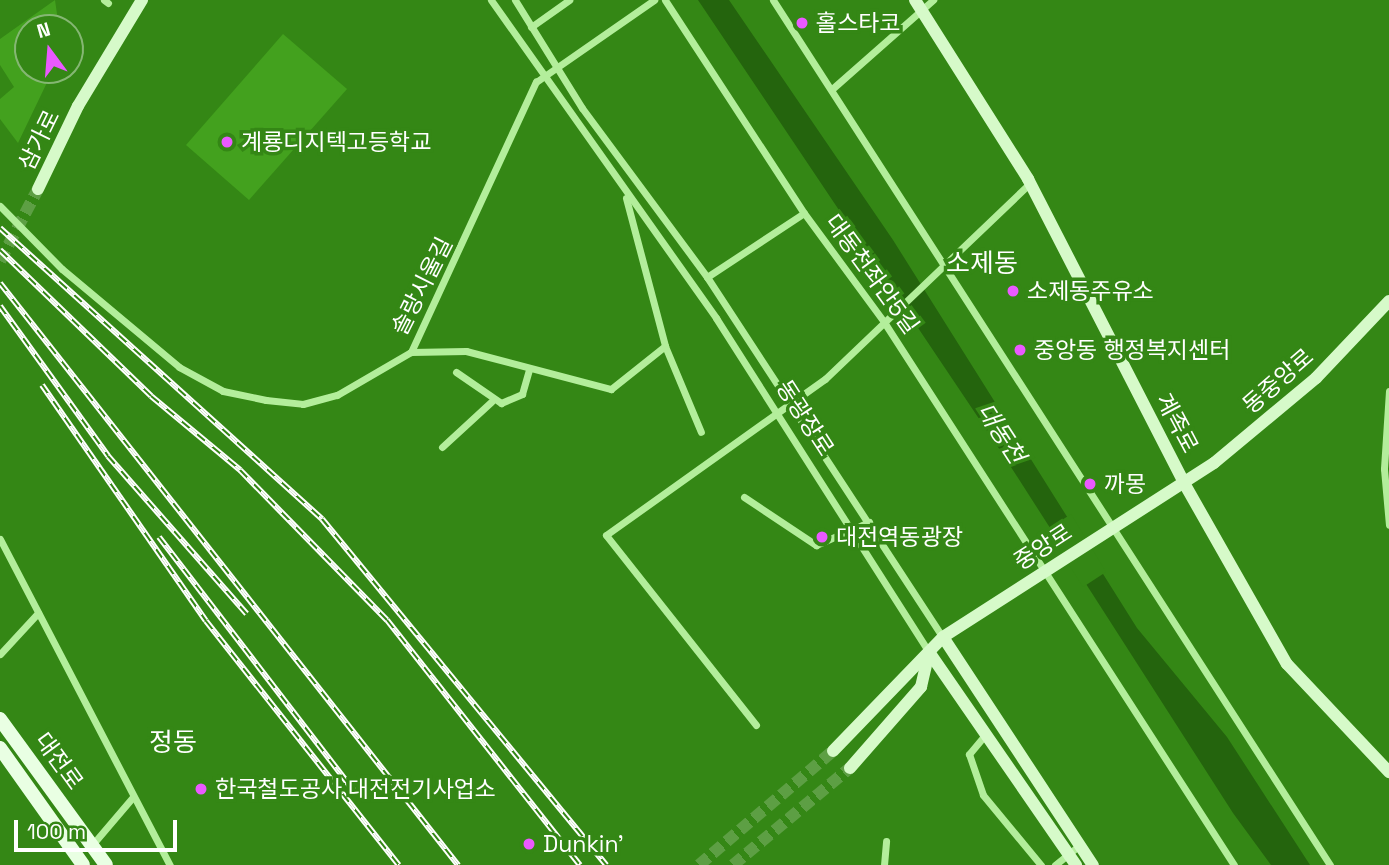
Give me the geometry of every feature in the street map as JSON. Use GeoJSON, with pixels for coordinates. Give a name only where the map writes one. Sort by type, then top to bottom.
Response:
{"type":"FeatureCollection","features":[{"type":"Feature","properties":{"kind":"main road","name":"삼가로"},"geometry":{"type":"LineString","coordinates":[[38,189],[78,106],[142,0]]}},
{"type":"Feature","properties":{"kind":"main road","name":"계족로"},"geometry":{"type":"LineString","coordinates":[[923,2],[1030,183],[1184,483],[1287,664],[1389,772]]}},
{"type":"Feature","properties":{"kind":"main road","name":"동중앙로"},"geometry":{"type":"LineString","coordinates":[[1184,483],[1316,378],[1389,301]]}},
{"type":"Feature","properties":{"kind":"main road","name":"중앙로"},"geometry":{"type":"LineString","coordinates":[[833,751],[943,637],[1184,483]]}},
{"type":"Feature","properties":{"kind":"main road","name":"동광장로"},"geometry":{"type":"LineString","coordinates":[[943,637],[1093,865]]}},
{"type":"Feature","properties":{"kind":"main road","name":"동광장로"},"geometry":{"type":"LineString","coordinates":[[929,652],[1072,860]]}},
{"type":"Feature","properties":{"kind":"main road"},"geometry":{"type":"LineString","coordinates":[[850,768],[921,687],[929,652]]}},
{"type":"Feature","properties":{"kind":"main road","name":"대전로"},"geometry":{"type":"LineString","coordinates":[[0,719],[106,865]]}},
{"type":"Feature","properties":{"kind":"main road","name":"대전로"},"geometry":{"type":"LineString","coordinates":[[0,748],[83,865]]}},
{"type":"Feature","properties":{"kind":"street","name":"동광장로"},"geometry":{"type":"LineString","coordinates":[[491,0],[776,414],[854,531],[929,652]]}},
{"type":"Feature","properties":{"kind":"street","name":"동광장로"},"geometry":{"type":"LineString","coordinates":[[515,0],[557,68],[707,277],[943,637]]}},
{"type":"Feature","properties":{"kind":"street"},"geometry":{"type":"LineString","coordinates":[[531,27],[569,0]]}},
{"type":"Feature","properties":{"kind":"street"},"geometry":{"type":"LineString","coordinates":[[544,76],[654,0]]}},
{"type":"Feature","properties":{"kind":"street","name":"대동천좌안5길"},"geometry":{"type":"LineString","coordinates":[[665,0],[804,213],[887,319],[1234,865]]}},
{"type":"Feature","properties":{"kind":"street"},"geometry":{"type":"LineString","coordinates":[[773,0],[832,89],[940,269],[1330,865]]}},
{"type":"Feature","properties":{"kind":"street"},"geometry":{"type":"LineString","coordinates":[[832,89],[923,2]]}},
{"type":"Feature","properties":{"kind":"street","name":"솔랑시울길"},"geometry":{"type":"LineString","coordinates":[[0,206],[62,269],[179,367],[223,391],[303,404],[337,395],[411,352],[544,76]]}},
{"type":"Feature","properties":{"kind":"street"},"geometry":{"type":"LineString","coordinates":[[756,724],[606,535],[790,404],[887,319],[1030,183]]}},
{"type":"Feature","properties":{"kind":"street"},"geometry":{"type":"LineString","coordinates":[[625,194],[665,346],[701,432]]}},
{"type":"Feature","properties":{"kind":"street"},"geometry":{"type":"LineString","coordinates":[[707,277],[804,213]]}},
{"type":"Feature","properties":{"kind":"street"},"geometry":{"type":"LineString","coordinates":[[411,352],[466,351],[611,389],[665,346]]}},
{"type":"Feature","properties":{"kind":"street"},"geometry":{"type":"LineString","coordinates":[[442,447],[491,402],[517,400],[529,369]]}},
{"type":"Feature","properties":{"kind":"street"},"geometry":{"type":"LineString","coordinates":[[456,372],[491,402]]}},
{"type":"Feature","properties":{"kind":"street"},"geometry":{"type":"LineString","coordinates":[[1389,391],[1384,469],[1389,525]]}},
{"type":"Feature","properties":{"kind":"street"},"geometry":{"type":"LineString","coordinates":[[744,497],[816,545],[854,531],[869,522]]}},
{"type":"Feature","properties":{"kind":"street"},"geometry":{"type":"LineString","coordinates":[[0,538],[170,865]]}},
{"type":"Feature","properties":{"kind":"street"},"geometry":{"type":"LineString","coordinates":[[0,654],[38,613]]}},
{"type":"Feature","properties":{"kind":"street"},"geometry":{"type":"LineString","coordinates":[[985,735],[969,754],[983,795],[1030,862],[1041,865]]}},
{"type":"Feature","properties":{"kind":"street"},"geometry":{"type":"LineString","coordinates":[[92,845],[133,797]]}},
{"type":"Feature","properties":{"kind":"street"},"geometry":{"type":"LineString","coordinates":[[884,865],[886,841]]}},
{"type":"Feature","properties":{"kind":"street"},"geometry":{"type":"LineString","coordinates":[[1055,865],[1072,860],[1080,845]]}},
{"type":"Feature","properties":{"kind":"shaded area"},"geometry":{"type":"Polygon","coordinates":[[[55,0],[57,14],[35,14],[55,0]]]}},
{"type":"Feature","properties":{"kind":"shaded area"},"geometry":{"type":"Polygon","coordinates":[[[14,29],[14,84],[46,84],[18,143],[0,119],[0,99],[14,87],[0,65],[0,39],[14,29]]]}},
{"type":"Feature","properties":{"kind":"shaded area"},"geometry":{"type":"Polygon","coordinates":[[[283,34],[347,89],[249,200],[186,145],[283,34]]]}},
{"type":"Feature","properties":{"kind":"water","name":"대동천"},"geometry":{"type":"Polygon","coordinates":[[[698,0],[729,0],[893,240],[1137,628],[1227,737],[1310,865],[1271,865],[1233,813],[1002,453],[698,0]]]}},
{"type":"Feature","properties":{"kind":"pier"},"geometry":{"type":"Polygon","coordinates":[[[1071,514],[1106,572],[1083,587],[1047,530],[1071,514]]]}},
{"type":"Feature","properties":{"kind":"tunnel"},"geometry":{"type":"LineString","coordinates":[[0,261],[38,189]]}},
{"type":"Feature","properties":{"kind":"tunnel"},"geometry":{"type":"LineString","coordinates":[[699,865],[833,751]]}},
{"type":"Feature","properties":{"kind":"tunnel"},"geometry":{"type":"LineString","coordinates":[[733,865],[850,768]]}},
{"type":"Feature","properties":{"kind":"railway"},"geometry":{"type":"LineString","coordinates":[[0,228],[322,519],[606,865]]}},
{"type":"Feature","properties":{"kind":"railway"},"geometry":{"type":"LineString","coordinates":[[0,250],[151,396],[240,470],[387,620],[580,865]]}},
{"type":"Feature","properties":{"kind":"railway"},"geometry":{"type":"LineString","coordinates":[[0,283],[458,865]]}},
{"type":"Feature","properties":{"kind":"railway"},"geometry":{"type":"LineString","coordinates":[[0,306],[108,456],[247,614]]}},
{"type":"Feature","properties":{"kind":"railway"},"geometry":{"type":"LineString","coordinates":[[42,385],[206,621],[399,865]]}},
{"type":"Feature","properties":{"kind":"railway"},"geometry":{"type":"LineString","coordinates":[[159,537],[353,790]]}},
{"type":"Feature","properties":{"kind":"place","name":"홀스타코"},"geometry":{"type":"Point","coordinates":[802,23]}},
{"type":"Feature","properties":{"kind":"place","name":"계룡디지텍고등학교"},"geometry":{"type":"Point","coordinates":[227,142]}},
{"type":"Feature","properties":{"kind":"place","name":"소제동주유소"},"geometry":{"type":"Point","coordinates":[1013,291]}},
{"type":"Feature","properties":{"kind":"place","name":"중앙동 행정복지센터"},"geometry":{"type":"Point","coordinates":[1020,350]}},
{"type":"Feature","properties":{"kind":"place","name":"까몽"},"geometry":{"type":"Point","coordinates":[1090,484]}},
{"type":"Feature","properties":{"kind":"place","name":"대전역동광장"},"geometry":{"type":"Point","coordinates":[822,537]}},
{"type":"Feature","properties":{"kind":"place","name":"한국철도공사 대전전기사업소"},"geometry":{"type":"Point","coordinates":[201,789]}},
{"type":"Feature","properties":{"kind":"place","name":"Dunkin'"},"geometry":{"type":"Point","coordinates":[529,844]}},
{"type":"Feature","properties":{"kind":"district","name":"소제동"},"geometry":{"type":"Point","coordinates":[982,264]}},
{"type":"Feature","properties":{"kind":"district","name":"정동"},"geometry":{"type":"Point","coordinates":[173,743]}}]}
